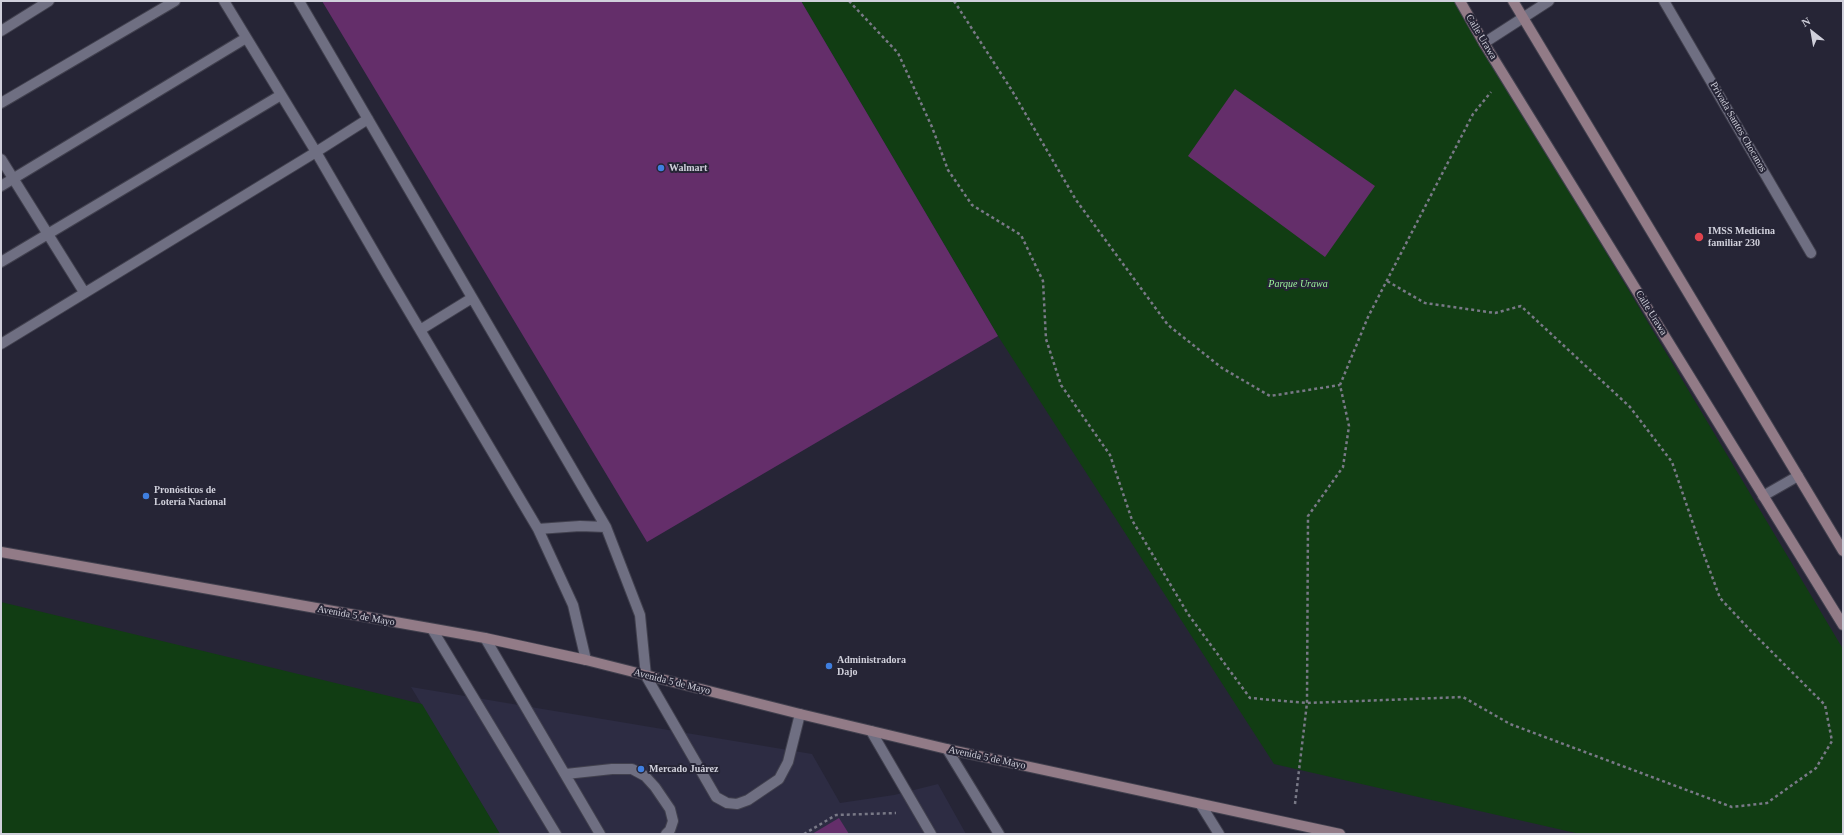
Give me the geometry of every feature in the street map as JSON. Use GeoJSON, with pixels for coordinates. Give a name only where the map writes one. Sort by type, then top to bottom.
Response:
{"type":"FeatureCollection","features":[{"type":"Feature","properties":{"kind":"main road","name":"Calle Urawa"},"geometry":{"type":"LineString","coordinates":[[1460,1],[1504,76],[1843,625]]}},
{"type":"Feature","properties":{"kind":"main road"},"geometry":{"type":"LineString","coordinates":[[1512,1],[1843,550]]}},
{"type":"Feature","properties":{"kind":"main road","name":"Avenida 5 de Mayo"},"geometry":{"type":"LineString","coordinates":[[1,552],[485,638],[586,660],[800,714],[947,749],[1340,834]]}},
{"type":"Feature","properties":{"kind":"street"},"geometry":{"type":"LineString","coordinates":[[1,31],[49,1]]}},
{"type":"Feature","properties":{"kind":"street"},"geometry":{"type":"LineString","coordinates":[[1,103],[176,1]]}},
{"type":"Feature","properties":{"kind":"street"},"geometry":{"type":"LineString","coordinates":[[224,1],[316,152],[538,528],[573,605],[586,660]]}},
{"type":"Feature","properties":{"kind":"street"},"geometry":{"type":"LineString","coordinates":[[299,1],[606,527],[640,615],[646,676],[716,798],[727,803],[737,804],[748,800],[780,779],[788,762],[800,714]]}},
{"type":"Feature","properties":{"kind":"street"},"geometry":{"type":"LineString","coordinates":[[1484,42],[1549,1]]}},
{"type":"Feature","properties":{"kind":"street","name":"Privada Santos Chocanos"},"geometry":{"type":"LineString","coordinates":[[1664,1],[1811,253]]}},
{"type":"Feature","properties":{"kind":"street"},"geometry":{"type":"LineString","coordinates":[[1,186],[246,38]]}},
{"type":"Feature","properties":{"kind":"street"},"geometry":{"type":"LineString","coordinates":[[1,262],[281,95]]}},
{"type":"Feature","properties":{"kind":"street"},"geometry":{"type":"LineString","coordinates":[[1,344],[368,119]]}},
{"type":"Feature","properties":{"kind":"street"},"geometry":{"type":"LineString","coordinates":[[1,159],[84,292]]}},
{"type":"Feature","properties":{"kind":"street"},"geometry":{"type":"LineString","coordinates":[[420,330],[472,298]]}},
{"type":"Feature","properties":{"kind":"street"},"geometry":{"type":"LineString","coordinates":[[1763,496],[1798,476]]}},
{"type":"Feature","properties":{"kind":"street"},"geometry":{"type":"LineString","coordinates":[[538,528],[580,526],[606,527]]}},
{"type":"Feature","properties":{"kind":"street"},"geometry":{"type":"LineString","coordinates":[[432,629],[556,834]]}},
{"type":"Feature","properties":{"kind":"street"},"geometry":{"type":"LineString","coordinates":[[485,638],[600,834]]}},
{"type":"Feature","properties":{"kind":"street"},"geometry":{"type":"LineString","coordinates":[[871,731],[931,834]]}},
{"type":"Feature","properties":{"kind":"street"},"geometry":{"type":"LineString","coordinates":[[947,749],[999,834]]}},
{"type":"Feature","properties":{"kind":"street"},"geometry":{"type":"LineString","coordinates":[[566,774],[612,768],[632,769],[645,776],[655,787],[670,809],[673,821],[670,830],[666,834]]}},
{"type":"Feature","properties":{"kind":"street"},"geometry":{"type":"LineString","coordinates":[[1201,805],[1219,834]]}},
{"type":"Feature","properties":{"kind":"path"},"geometry":{"type":"LineString","coordinates":[[849,1],[898,53],[932,127],[948,170],[972,205],[1021,235],[1043,281],[1046,339],[1061,385],[1110,455],[1132,520],[1188,614],[1250,698],[1307,703],[1463,697],[1510,724],[1732,807],[1767,803],[1816,768],[1832,741],[1825,705],[1720,598],[1672,462],[1630,407],[1521,306],[1495,313],[1425,303],[1387,281]]}},
{"type":"Feature","properties":{"kind":"path"},"geometry":{"type":"LineString","coordinates":[[954,1],[1011,89],[1076,200],[1168,325],[1222,368],[1270,396],[1340,385]]}},
{"type":"Feature","properties":{"kind":"path"},"geometry":{"type":"LineString","coordinates":[[1293,824],[1307,703],[1308,516],[1343,467],[1348,426],[1340,385],[1368,317],[1473,114],[1504,76]]}},
{"type":"Feature","properties":{"kind":"path"},"geometry":{"type":"LineString","coordinates":[[804,834],[836,815],[918,812]]}},
{"type":"Feature","properties":{"kind":"shaded area","name":"Mercado Juárez"},"geometry":{"type":"Polygon","coordinates":[[[411,687],[812,754],[840,803],[894,795],[938,784],[966,834],[500,834],[411,687]]]}},
{"type":"Feature","properties":{"kind":"green space","name":"Parque Urawa"},"geometry":{"type":"Polygon","coordinates":[[[801,1],[1456,1],[1843,649],[1843,834],[1580,834],[1274,764],[998,336],[801,1]]]}},
{"type":"Feature","properties":{"kind":"green space"},"geometry":{"type":"Polygon","coordinates":[[[1,602],[422,704],[500,834],[1,834],[1,602]]]}},
{"type":"Feature","properties":{"kind":"building","name":"Walmart"},"geometry":{"type":"Polygon","coordinates":[[[322,1],[801,1],[998,336],[647,542],[322,1]]]}},
{"type":"Feature","properties":{"kind":"building"},"geometry":{"type":"Polygon","coordinates":[[[1235,89],[1375,186],[1325,257],[1188,156],[1235,89]]]}},
{"type":"Feature","properties":{"kind":"building"},"geometry":{"type":"Polygon","coordinates":[[[839,818],[849,834],[812,834],[839,818]]]}},
{"type":"Feature","properties":{"kind":"place","name":"Walmart"},"geometry":{"type":"Point","coordinates":[661,168]}},
{"type":"Feature","properties":{"kind":"place","name":"IMSS Medicina familiar 230"},"geometry":{"type":"Point","coordinates":[1699,237]}},
{"type":"Feature","properties":{"kind":"place","name":"Pronósticos de Lotería Nacional"},"geometry":{"type":"Point","coordinates":[146,496]}},
{"type":"Feature","properties":{"kind":"place","name":"Administradora Dajo"},"geometry":{"type":"Point","coordinates":[829,666]}},
{"type":"Feature","properties":{"kind":"place","name":"Mercado Juárez"},"geometry":{"type":"Point","coordinates":[641,769]}}]}
